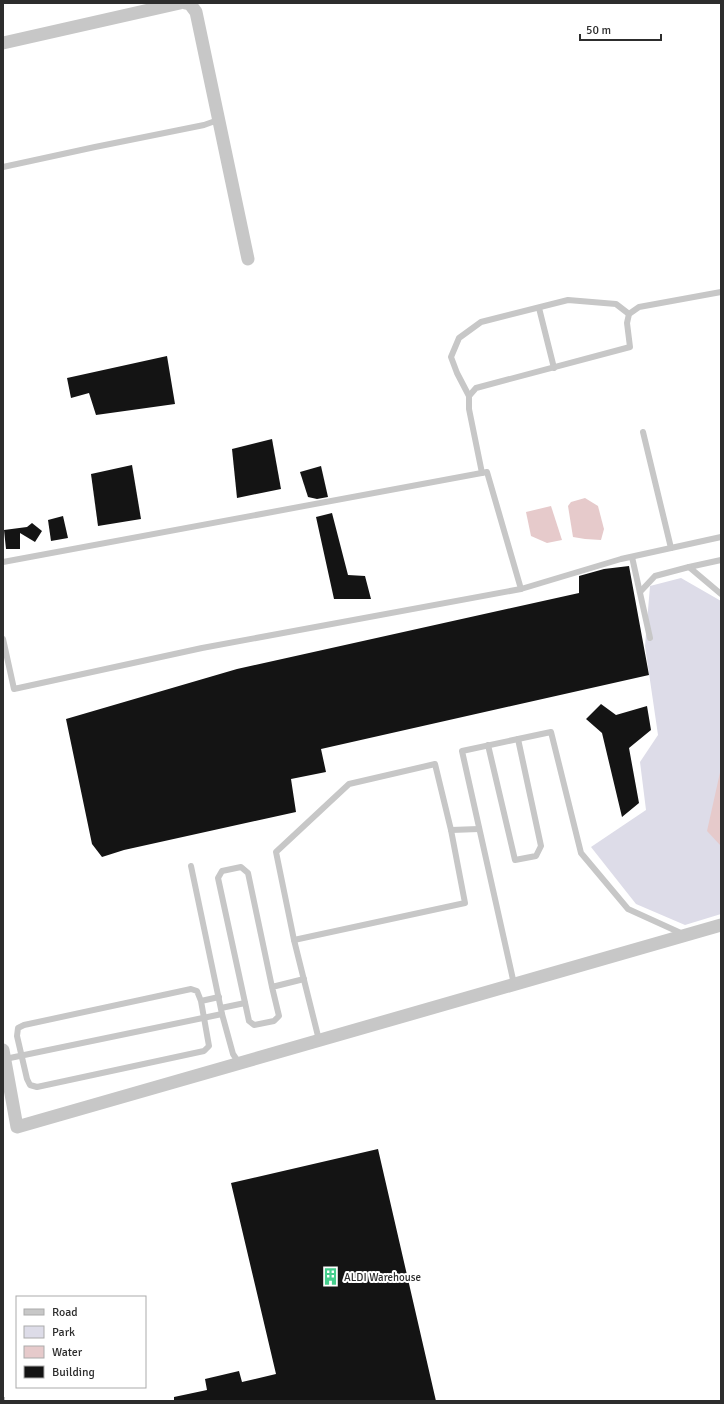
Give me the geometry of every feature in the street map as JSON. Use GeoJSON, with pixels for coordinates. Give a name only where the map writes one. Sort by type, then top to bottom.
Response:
{"type":"FeatureCollection","features":[{"type":"Feature","properties":{"kind":"street"},"geometry":{"type":"LineString","coordinates":[[3,43],[180,3]]}},
{"type":"Feature","properties":{"kind":"street"},"geometry":{"type":"LineString","coordinates":[[185,3],[190,4],[196,12],[248,259]]}},
{"type":"Feature","properties":{"kind":"street"},"geometry":{"type":"LineString","coordinates":[[3,1055],[17,1127],[721,925]]}},
{"type":"Feature","properties":{"kind":"lane"},"geometry":{"type":"LineString","coordinates":[[3,168],[95,147],[204,125],[218,120],[219,116]]}},
{"type":"Feature","properties":{"kind":"lane"},"geometry":{"type":"LineString","coordinates":[[482,473],[469,409],[470,396],[476,388],[630,347],[627,323],[629,314],[639,307],[721,292]]}},
{"type":"Feature","properties":{"kind":"lane"},"geometry":{"type":"LineString","coordinates":[[470,396],[457,373],[451,357],[459,338],[481,322],[568,300],[616,304],[629,314]]}},
{"type":"Feature","properties":{"kind":"lane"},"geometry":{"type":"LineString","coordinates":[[539,308],[554,368]]}},
{"type":"Feature","properties":{"kind":"lane"},"geometry":{"type":"LineString","coordinates":[[643,432],[671,548]]}},
{"type":"Feature","properties":{"kind":"lane"},"geometry":{"type":"LineString","coordinates":[[3,562],[487,472],[521,588]]}},
{"type":"Feature","properties":{"kind":"lane"},"geometry":{"type":"LineString","coordinates":[[3,639],[14,689],[202,648],[521,588],[632,557],[721,538]]}},
{"type":"Feature","properties":{"kind":"lane"},"geometry":{"type":"LineString","coordinates":[[632,557],[650,638]]}},
{"type":"Feature","properties":{"kind":"lane"},"geometry":{"type":"LineString","coordinates":[[640,592],[655,576],[721,560]]}},
{"type":"Feature","properties":{"kind":"lane"},"geometry":{"type":"LineString","coordinates":[[689,567],[721,594]]}},
{"type":"Feature","properties":{"kind":"lane"},"geometry":{"type":"LineString","coordinates":[[514,984],[462,751],[551,732],[581,852],[628,909],[684,935]]}},
{"type":"Feature","properties":{"kind":"lane"},"geometry":{"type":"LineString","coordinates":[[488,745],[515,860],[536,856],[541,846],[518,739]]}},
{"type":"Feature","properties":{"kind":"lane"},"geometry":{"type":"LineString","coordinates":[[294,940],[465,903],[451,830],[435,764],[349,784],[276,852],[294,940],[318,1040]]}},
{"type":"Feature","properties":{"kind":"lane"},"geometry":{"type":"LineString","coordinates":[[451,830],[479,829]]}},
{"type":"Feature","properties":{"kind":"lane"},"geometry":{"type":"LineString","coordinates":[[192,866],[222,1011],[233,1054],[239,1063]]}},
{"type":"Feature","properties":{"kind":"lane"},"geometry":{"type":"LineString","coordinates":[[242,867],[248,873],[272,987],[278,1016],[274,1022],[254,1026],[249,1021],[218,878],[222,871],[242,867]]}},
{"type":"Feature","properties":{"kind":"lane"},"geometry":{"type":"LineString","coordinates":[[272,987],[304,979]]}},
{"type":"Feature","properties":{"kind":"lane"},"geometry":{"type":"LineString","coordinates":[[191,989],[197,991],[205,1018],[209,1046],[204,1051],[37,1087],[30,1085],[27,1079],[17,1036],[18,1028],[24,1025],[191,989]]}},
{"type":"Feature","properties":{"kind":"lane"},"geometry":{"type":"LineString","coordinates":[[201,1001],[219,997]]}},
{"type":"Feature","properties":{"kind":"lane"},"geometry":{"type":"LineString","coordinates":[[3,1055],[22,1057],[205,1018],[245,1003]]}},
{"type":"Feature","properties":{"kind":"green space"},"geometry":{"type":"Polygon","coordinates":[[[681,578],[721,601],[721,914],[685,925],[636,904],[591,847],[646,810],[640,762],[658,735],[645,646],[650,586],[681,578]]]}},
{"type":"Feature","properties":{"kind":"water"},"geometry":{"type":"Polygon","coordinates":[[[585,498],[598,506],[604,529],[601,540],[573,537],[568,506],[571,502],[585,498]]]}},
{"type":"Feature","properties":{"kind":"water"},"geometry":{"type":"Polygon","coordinates":[[[551,506],[562,540],[547,543],[531,536],[526,512],[551,506]]]}},
{"type":"Feature","properties":{"kind":"water"},"geometry":{"type":"Polygon","coordinates":[[[721,768],[721,846],[707,831],[721,768]]]}},
{"type":"Feature","properties":{"kind":"building"},"geometry":{"type":"Polygon","coordinates":[[[167,356],[175,404],[96,415],[89,393],[71,398],[67,378],[167,356]]]}},
{"type":"Feature","properties":{"kind":"building"},"geometry":{"type":"Polygon","coordinates":[[[272,439],[281,489],[237,498],[232,449],[272,439]]]}},
{"type":"Feature","properties":{"kind":"building"},"geometry":{"type":"Polygon","coordinates":[[[132,465],[141,519],[98,526],[91,474],[132,465]]]}},
{"type":"Feature","properties":{"kind":"building"},"geometry":{"type":"Polygon","coordinates":[[[321,466],[328,497],[317,499],[308,497],[300,472],[321,466]]]}},
{"type":"Feature","properties":{"kind":"building"},"geometry":{"type":"Polygon","coordinates":[[[332,513],[348,575],[365,576],[371,599],[334,599],[316,517],[332,513]]]}},
{"type":"Feature","properties":{"kind":"building"},"geometry":{"type":"Polygon","coordinates":[[[63,516],[68,538],[51,541],[48,520],[63,516]]]}},
{"type":"Feature","properties":{"kind":"building"},"geometry":{"type":"Polygon","coordinates":[[[32,523],[42,531],[35,542],[20,533],[20,549],[6,549],[4,530],[27,527],[32,523]]]}},
{"type":"Feature","properties":{"kind":"building"},"geometry":{"type":"Polygon","coordinates":[[[629,566],[649,675],[321,749],[326,772],[291,779],[296,812],[124,850],[102,857],[92,844],[66,719],[237,669],[579,593],[579,576],[604,569],[629,566]]]}},
{"type":"Feature","properties":{"kind":"building"},"geometry":{"type":"Polygon","coordinates":[[[601,704],[616,715],[647,706],[651,730],[629,748],[639,803],[622,817],[602,733],[586,719],[601,704]]]}},
{"type":"Feature","properties":{"kind":"building","name":"ALDI Warehouse"},"geometry":{"type":"Polygon","coordinates":[[[378,1149],[436,1401],[174,1401],[174,1397],[207,1390],[205,1379],[239,1371],[242,1382],[276,1374],[231,1183],[378,1149]]]}},
{"type":"Feature","properties":{"kind":"place","name":"ALDI Warehouse"},"geometry":{"type":"Point","coordinates":[331,1277]}}]}
